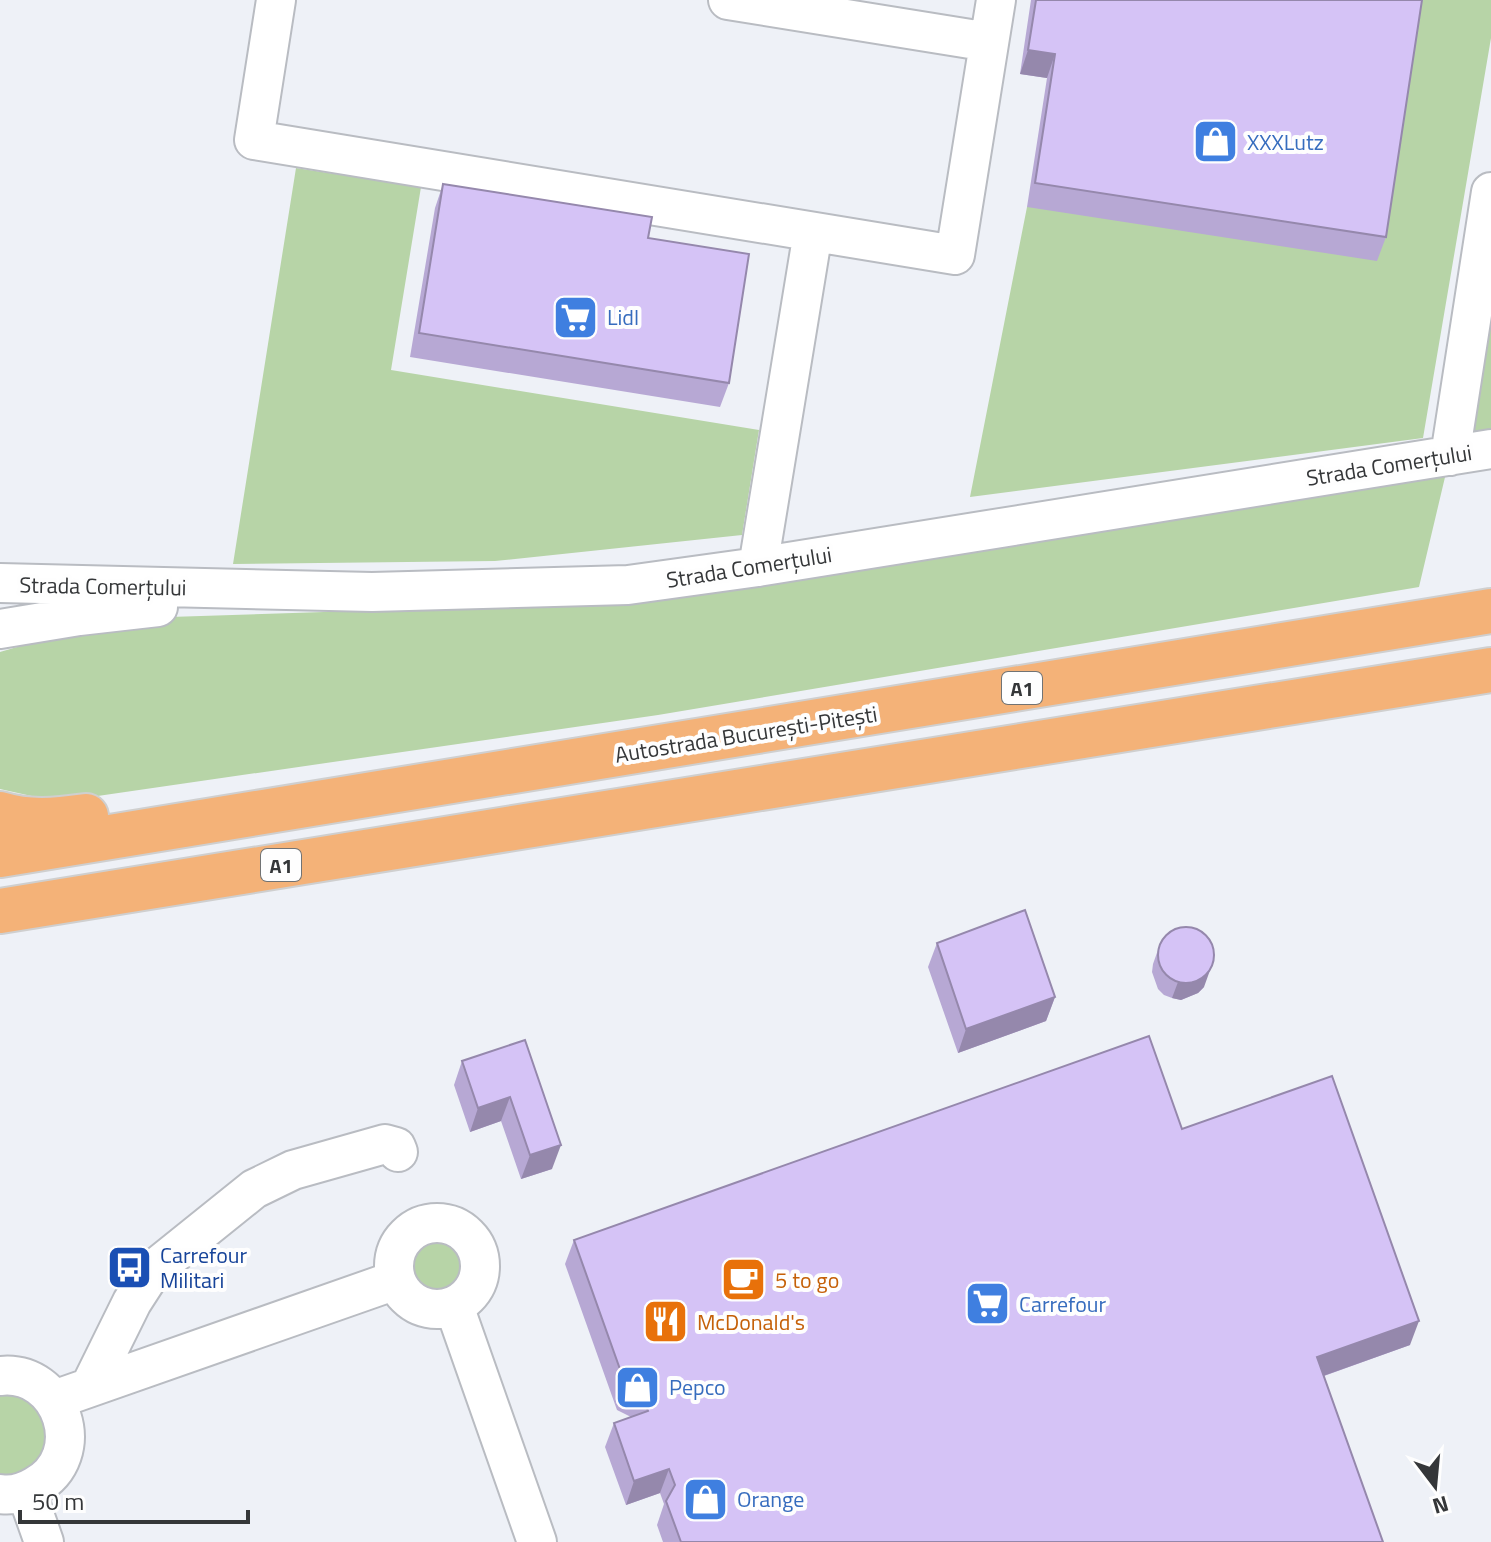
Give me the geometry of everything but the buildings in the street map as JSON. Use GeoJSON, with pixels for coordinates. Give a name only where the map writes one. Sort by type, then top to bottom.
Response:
{"type":"FeatureCollection","features":[{"type":"Feature","properties":{"kind":"highway","name":"Autostrada București-Pitești"},"geometry":{"type":"LineString","coordinates":[[0,855],[1491,611]]}},
{"type":"Feature","properties":{"kind":"highway","name":"A1"},"geometry":{"type":"LineString","coordinates":[[0,911],[1491,670]]}},
{"type":"Feature","properties":{"kind":"highway"},"geometry":{"type":"LineString","coordinates":[[0,814],[36,821],[63,819],[298,783],[444,780],[553,765]]}},
{"type":"Feature","properties":{"kind":"highway"},"geometry":{"type":"LineString","coordinates":[[0,935],[461,861],[562,819]]}},
{"type":"Feature","properties":{"kind":"street"},"geometry":{"type":"LineString","coordinates":[[276,0],[254,140],[955,255],[996,0]]}},
{"type":"Feature","properties":{"kind":"street"},"geometry":{"type":"LineString","coordinates":[[728,0],[989,42]]}},
{"type":"Feature","properties":{"kind":"street"},"geometry":{"type":"LineString","coordinates":[[1450,456],[1491,192]]}},
{"type":"Feature","properties":{"kind":"street"},"geometry":{"type":"LineString","coordinates":[[758,567],[813,232]]}},
{"type":"Feature","properties":{"kind":"street","name":"Strada Comerțului"},"geometry":{"type":"LineString","coordinates":[[0,583],[372,592],[628,585],[758,567],[1491,449]]}},
{"type":"Feature","properties":{"kind":"street"},"geometry":{"type":"LineString","coordinates":[[0,629],[145,608],[372,592]]}},
{"type":"Feature","properties":{"kind":"street"},"geometry":{"type":"LineString","coordinates":[[90,1387],[132,1302],[152,1271],[254,1189],[293,1170],[385,1144],[396,1147],[398,1152]]}},
{"type":"Feature","properties":{"kind":"street"},"geometry":{"type":"LineString","coordinates":[[423,1225],[449,1225],[461,1231],[477,1250],[479,1273],[476,1284],[470,1294],[454,1306],[424,1308],[402,1292],[396,1280],[393,1267],[401,1241],[423,1225]]}},
{"type":"Feature","properties":{"kind":"street"},"geometry":{"type":"LineString","coordinates":[[54,1400],[396,1280]]}},
{"type":"Feature","properties":{"kind":"street"},"geometry":{"type":"LineString","coordinates":[[454,1306],[537,1542]]}},
{"type":"Feature","properties":{"kind":"street"},"geometry":{"type":"LineString","coordinates":[[0,1376],[26,1379],[42,1388],[54,1400],[63,1417],[66,1435],[63,1453],[55,1469],[42,1483],[13,1493],[44,1542]]}},
{"type":"Feature","properties":{"kind":"green space"},"geometry":{"type":"Polygon","coordinates":[[[1417,0],[1491,0],[1491,38],[1423,438],[970,497],[1027,207],[1417,0]]]}},
{"type":"Feature","properties":{"kind":"green space"},"geometry":{"type":"Polygon","coordinates":[[[296,168],[421,187],[391,370],[759,430],[742,535],[495,561],[233,564],[296,168]]]}},
{"type":"Feature","properties":{"kind":"green space"},"geometry":{"type":"Polygon","coordinates":[[[1491,215],[1491,449],[1450,456],[1419,587],[658,715],[77,799],[36,797],[0,789],[0,652],[89,626],[138,618],[633,602],[1449,456],[1491,215]]]}},
{"type":"Feature","properties":{"kind":"green space"},"geometry":{"type":"Polygon","coordinates":[[[437,1236],[448,1238],[458,1245],[465,1255],[465,1277],[458,1287],[448,1294],[437,1296],[426,1294],[416,1287],[409,1277],[407,1266],[409,1255],[416,1245],[426,1238],[437,1236]]]}},
{"type":"Feature","properties":{"kind":"green space"},"geometry":{"type":"Polygon","coordinates":[[[0,1394],[23,1397],[34,1404],[47,1429],[42,1456],[22,1474],[0,1477],[0,1394]]]}},
{"type":"Feature","properties":{"kind":"place","name":"XXXLutz"},"geometry":{"type":"Point","coordinates":[1216,142]}},
{"type":"Feature","properties":{"kind":"place","name":"Lidl"},"geometry":{"type":"Point","coordinates":[576,317]}},
{"type":"Feature","properties":{"kind":"place","name":"Carrefour Militari"},"geometry":{"type":"Point","coordinates":[129,1268]}},
{"type":"Feature","properties":{"kind":"place","name":"5 to go"},"geometry":{"type":"Point","coordinates":[744,1280]}},
{"type":"Feature","properties":{"kind":"place","name":"Carrefour"},"geometry":{"type":"Point","coordinates":[988,1304]}},
{"type":"Feature","properties":{"kind":"place","name":"McDonald's"},"geometry":{"type":"Point","coordinates":[666,1322]}},
{"type":"Feature","properties":{"kind":"place","name":"Pepco"},"geometry":{"type":"Point","coordinates":[638,1387]}},
{"type":"Feature","properties":{"kind":"place","name":"Orange"},"geometry":{"type":"Point","coordinates":[706,1499]}}]}
